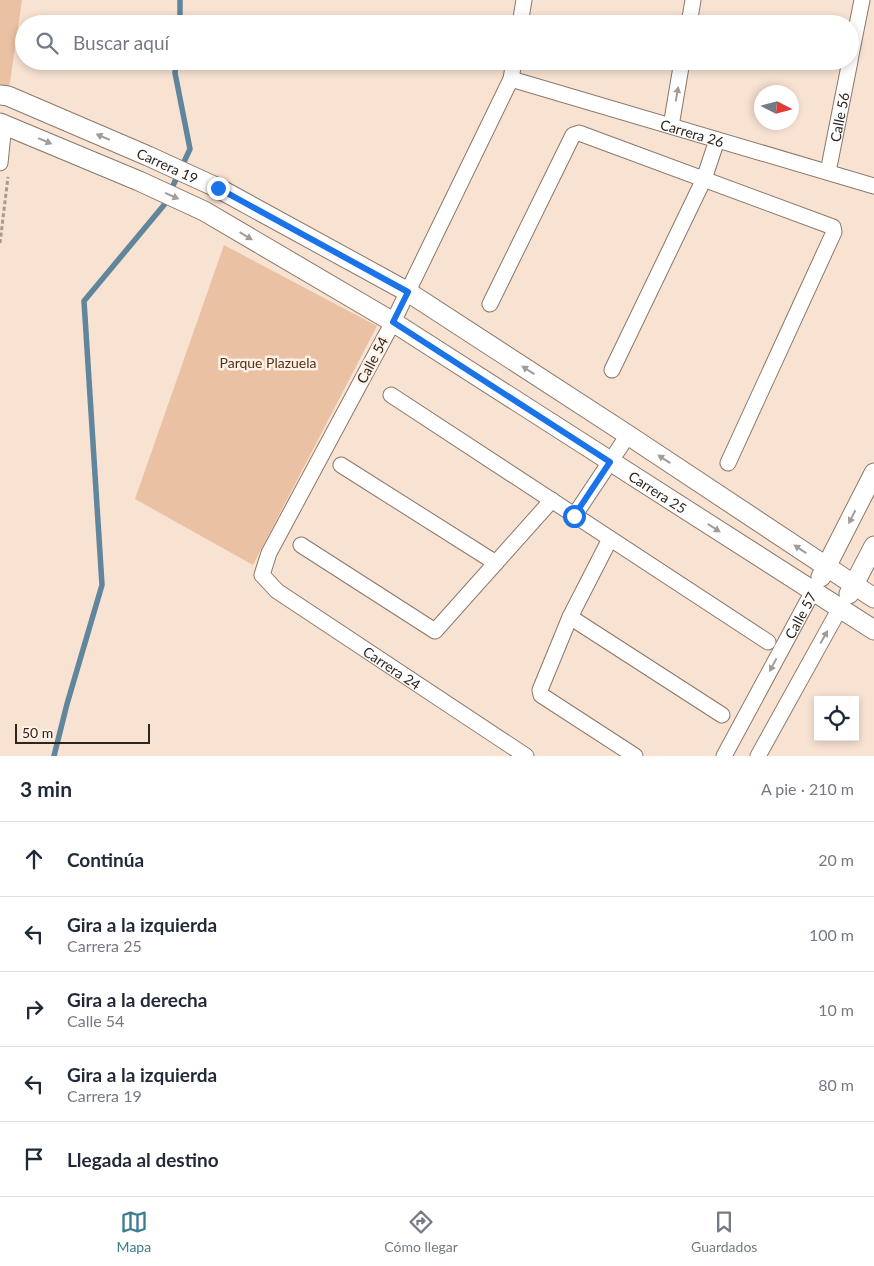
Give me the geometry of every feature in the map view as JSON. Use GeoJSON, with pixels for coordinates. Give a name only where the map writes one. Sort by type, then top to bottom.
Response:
{"type":"FeatureCollection","features":[{"type":"Feature","properties":{"kind":"street"},"geometry":{"type":"LineString","coordinates":[[522,15],[524,0]]}},
{"type":"Feature","properties":{"kind":"street"},"geometry":{"type":"LineString","coordinates":[[690,15],[693,0]]}},
{"type":"Feature","properties":{"kind":"street","name":"Calle 56"},"geometry":{"type":"LineString","coordinates":[[859,15],[862,0]]}},
{"type":"Feature","properties":{"kind":"street","name":"Calle 54"},"geometry":{"type":"LineString","coordinates":[[262,575],[269,553],[408,292],[511,79],[512,70]]}},
{"type":"Feature","properties":{"kind":"street"},"geometry":{"type":"LineString","coordinates":[[671,126],[680,70]]}},
{"type":"Feature","properties":{"kind":"street","name":"Calle 56"},"geometry":{"type":"LineString","coordinates":[[828,172],[848,70]]}},
{"type":"Feature","properties":{"kind":"street","name":"Carrera 26"},"geometry":{"type":"LineString","coordinates":[[511,79],[874,186]]}},
{"type":"Feature","properties":{"kind":"street","name":"Carrera 19"},"geometry":{"type":"LineString","coordinates":[[0,95],[8,96],[218,188],[408,292]]}},
{"type":"Feature","properties":{"kind":"street"},"geometry":{"type":"LineString","coordinates":[[2,123],[4,170]]}},
{"type":"Feature","properties":{"kind":"street","name":"Carrera 19"},"geometry":{"type":"LineString","coordinates":[[2,123],[140,181],[204,211],[393,322]]}},
{"type":"Feature","properties":{"kind":"street"},"geometry":{"type":"LineString","coordinates":[[490,304],[573,135],[579,134],[704,179],[834,229],[728,463]]}},
{"type":"Feature","properties":{"kind":"street"},"geometry":{"type":"LineString","coordinates":[[612,370],[704,179],[718,140]]}},
{"type":"Feature","properties":{"kind":"street"},"geometry":{"type":"LineString","coordinates":[[408,292],[874,598]]}},
{"type":"Feature","properties":{"kind":"street","name":"Carrera 25"},"geometry":{"type":"LineString","coordinates":[[393,322],[874,630]]}},
{"type":"Feature","properties":{"kind":"street"},"geometry":{"type":"LineString","coordinates":[[391,396],[768,642]]}},
{"type":"Feature","properties":{"kind":"street"},"geometry":{"type":"LineString","coordinates":[[574,516],[628,435]]}},
{"type":"Feature","properties":{"kind":"street"},"geometry":{"type":"LineString","coordinates":[[341,465],[496,563]]}},
{"type":"Feature","properties":{"kind":"street","name":"Calle 57"},"geometry":{"type":"LineString","coordinates":[[724,756],[874,473]]}},
{"type":"Feature","properties":{"kind":"street"},"geometry":{"type":"LineString","coordinates":[[301,545],[435,630],[552,500]]}},
{"type":"Feature","properties":{"kind":"street"},"geometry":{"type":"LineString","coordinates":[[610,539],[570,617],[541,686],[540,695],[635,756]]}},
{"type":"Feature","properties":{"kind":"street"},"geometry":{"type":"LineString","coordinates":[[758,756],[840,608],[855,585],[874,546]]}},
{"type":"Feature","properties":{"kind":"street","name":"Carrera 24"},"geometry":{"type":"LineString","coordinates":[[262,575],[277,591],[526,756]]}},
{"type":"Feature","properties":{"kind":"street"},"geometry":{"type":"LineString","coordinates":[[570,617],[722,715]]}},
{"type":"Feature","properties":{"kind":"path"},"geometry":{"type":"LineString","coordinates":[[0,243],[4,170]]}},
{"type":"Feature","properties":{"kind":"green space"},"geometry":{"type":"Polygon","coordinates":[[[0,0],[22,0],[20,15],[15,15],[15,48],[8,96],[0,95],[0,0]]]}},
{"type":"Feature","properties":{"kind":"green space","name":"Parque Plazuela"},"geometry":{"type":"Polygon","coordinates":[[[224,245],[377,326],[253,565],[135,499],[224,245]]]}},
{"type":"Feature","properties":{"kind":"waterway"},"geometry":{"type":"LineString","coordinates":[[180,0],[180,15]]}},
{"type":"Feature","properties":{"kind":"waterway"},"geometry":{"type":"LineString","coordinates":[[54,756],[67,704],[102,585],[84,301],[164,205],[190,149],[175,70]]}},
{"type":"Feature","properties":{"kind":"route"},"geometry":{"type":"LineString","coordinates":[[218,188],[408,292],[393,322],[610,462],[574,516]]}}]}
